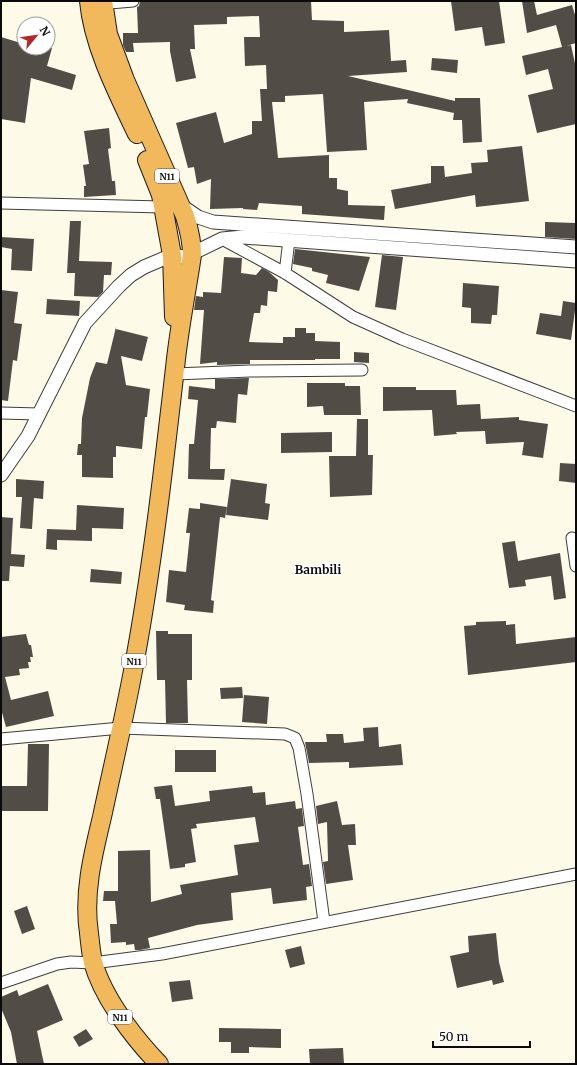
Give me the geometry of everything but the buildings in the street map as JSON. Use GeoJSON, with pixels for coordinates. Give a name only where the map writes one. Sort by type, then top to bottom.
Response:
{"type":"FeatureCollection","features":[{"type":"Feature","properties":{"kind":"highway","name":"N11"},"geometry":{"type":"LineString","coordinates":[[96,3],[118,60],[168,207],[172,255],[175,366]]}},
{"type":"Feature","properties":{"kind":"highway","name":"N11"},"geometry":{"type":"LineString","coordinates":[[159,1064],[141,1045],[120,1016],[101,983],[93,963],[88,931],[87,906],[99,829],[132,677],[145,600],[167,444],[175,366],[192,255],[189,230],[185,216],[168,207]]}},
{"type":"Feature","properties":{"kind":"street"},"geometry":{"type":"LineString","coordinates":[[96,3],[133,1]]}},
{"type":"Feature","properties":{"kind":"street"},"geometry":{"type":"LineString","coordinates":[[1,203],[168,207],[213,222],[576,247]]}},
{"type":"Feature","properties":{"kind":"street"},"geometry":{"type":"LineString","coordinates":[[1,475],[28,436],[85,323],[130,275],[144,267],[172,255],[183,257],[192,255],[222,239],[243,237],[576,260]]}},
{"type":"Feature","properties":{"kind":"street"},"geometry":{"type":"LineString","coordinates":[[222,239],[285,273],[353,317],[402,339],[576,406]]}},
{"type":"Feature","properties":{"kind":"street"},"geometry":{"type":"LineString","coordinates":[[285,273],[289,240]]}},
{"type":"Feature","properties":{"kind":"street"},"geometry":{"type":"LineString","coordinates":[[175,366],[281,370],[362,370]]}},
{"type":"Feature","properties":{"kind":"street"},"geometry":{"type":"LineString","coordinates":[[1,413],[39,414]]}},
{"type":"Feature","properties":{"kind":"street"},"geometry":{"type":"LineString","coordinates":[[572,538],[576,566]]}},
{"type":"Feature","properties":{"kind":"street"},"geometry":{"type":"LineString","coordinates":[[1,738],[121,728],[285,734],[295,738],[299,748],[324,922]]}},
{"type":"Feature","properties":{"kind":"street"},"geometry":{"type":"LineString","coordinates":[[1,983],[57,964],[71,962],[93,963],[162,954],[576,874]]}},
{"type":"Feature","properties":{"kind":"district","name":"Bambili"},"geometry":{"type":"Point","coordinates":[318,569]}}]}
